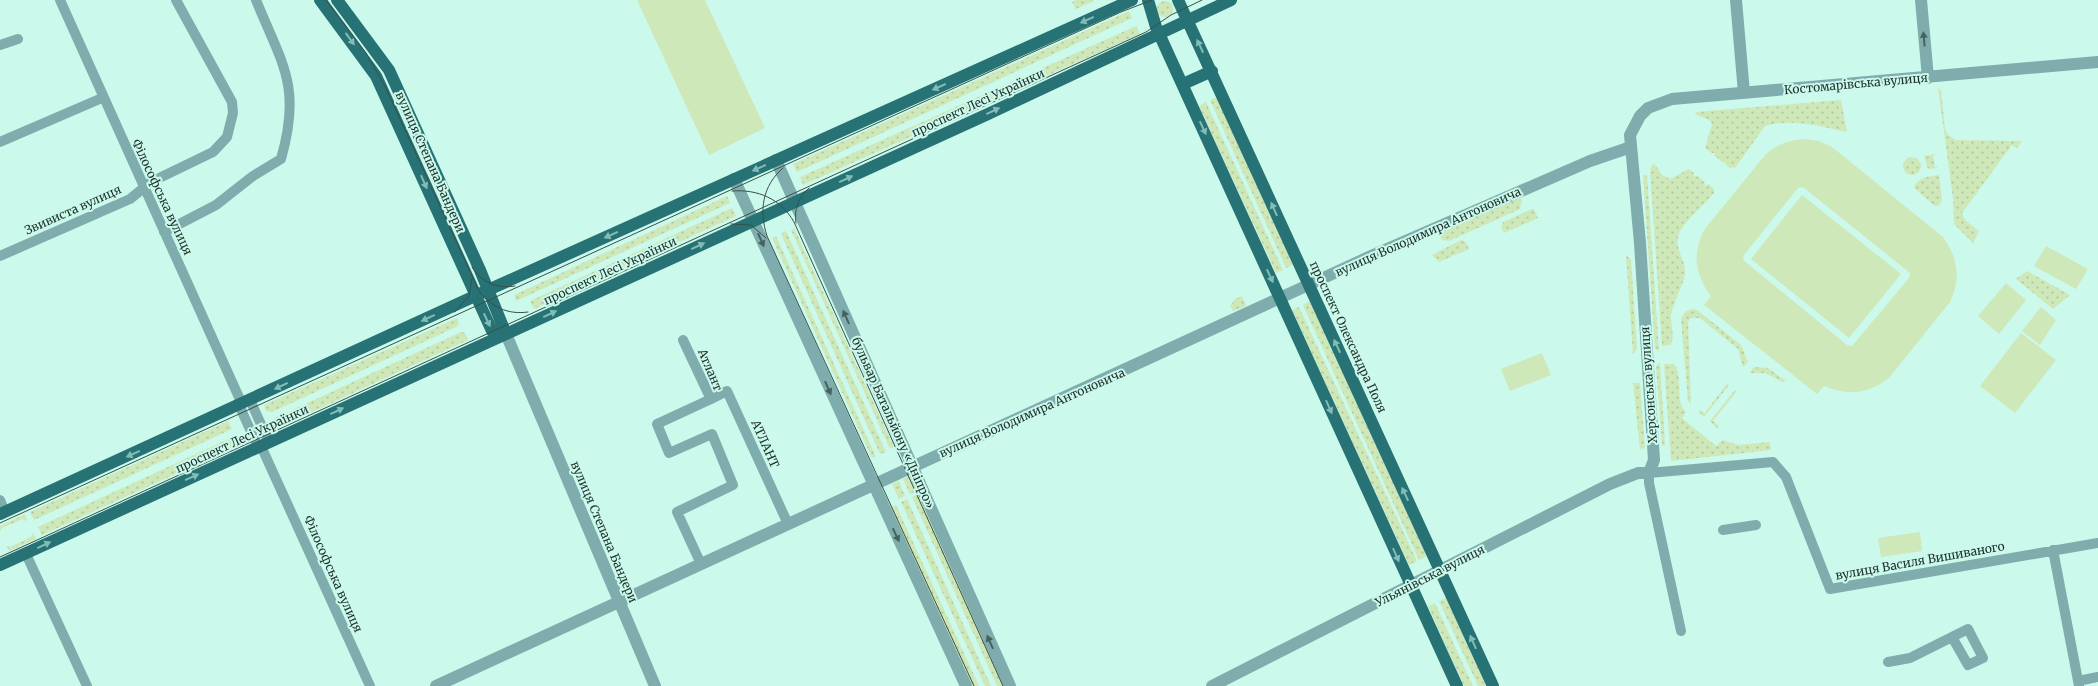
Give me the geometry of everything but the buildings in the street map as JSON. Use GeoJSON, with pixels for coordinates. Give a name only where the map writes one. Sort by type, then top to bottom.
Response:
{"type":"FeatureCollection","features":[{"type":"Feature","properties":{"kind":"main road","name":"вулиця Степана Бандери"},"geometry":{"type":"LineString","coordinates":[[320,0],[376,76],[492,331],[500,335],[506,334],[480,270],[389,70],[337,0]]}},
{"type":"Feature","properties":{"kind":"main road"},"geometry":{"type":"LineString","coordinates":[[3,513],[488,290],[1132,0]]}},
{"type":"Feature","properties":{"kind":"main road"},"geometry":{"type":"LineString","coordinates":[[1148,0],[1151,14],[1160,34],[1457,686]]}},
{"type":"Feature","properties":{"kind":"main road","name":"проспект Олександра Поля"},"geometry":{"type":"LineString","coordinates":[[1178,0],[1493,686]]}},
{"type":"Feature","properties":{"kind":"main road","name":"проспект Лесі Українки"},"geometry":{"type":"LineString","coordinates":[[0,565],[795,202],[1231,0]]}},
{"type":"Feature","properties":{"kind":"main road"},"geometry":{"type":"LineString","coordinates":[[1183,84],[1212,71]]}},
{"type":"Feature","properties":{"kind":"main road"},"geometry":{"type":"LineString","coordinates":[[480,270],[490,278],[500,280],[517,277]]}},
{"type":"Feature","properties":{"kind":"main road"},"geometry":{"type":"LineString","coordinates":[[454,306],[466,291],[467,276]]}},
{"type":"Feature","properties":{"kind":"street","name":"Філософська вулиця"},"geometry":{"type":"LineString","coordinates":[[60,0],[102,98],[263,445],[370,686]]}},
{"type":"Feature","properties":{"kind":"street","name":"Звивиста вулиця"},"geometry":{"type":"LineString","coordinates":[[0,256],[130,199],[151,182],[213,152],[227,137],[233,113],[232,102],[225,85],[176,0]]}},
{"type":"Feature","properties":{"kind":"street"},"geometry":{"type":"LineString","coordinates":[[164,232],[216,205],[252,176],[281,159],[290,120],[288,76],[256,0]]}},
{"type":"Feature","properties":{"kind":"street"},"geometry":{"type":"LineString","coordinates":[[1736,0],[1744,93]]}},
{"type":"Feature","properties":{"kind":"street"},"geometry":{"type":"LineString","coordinates":[[1920,0],[1928,78]]}},
{"type":"Feature","properties":{"kind":"street"},"geometry":{"type":"LineString","coordinates":[[0,45],[18,39]]}},
{"type":"Feature","properties":{"kind":"street","name":"Костомарівська вулиця"},"geometry":{"type":"LineString","coordinates":[[1630,141],[1640,116],[1659,102],[1672,99],[2098,62]]}},
{"type":"Feature","properties":{"kind":"street"},"geometry":{"type":"LineString","coordinates":[[0,142],[102,98]]}},
{"type":"Feature","properties":{"kind":"street","name":"вулиця Володимира Антоновича"},"geometry":{"type":"LineString","coordinates":[[436,686],[1281,298],[1630,141]]}},
{"type":"Feature","properties":{"kind":"street","name":"Херсонська вулиця"},"geometry":{"type":"LineString","coordinates":[[1630,141],[1654,460],[1649,473],[1649,483],[1681,631]]}},
{"type":"Feature","properties":{"kind":"street","name":"бульвар Батальйону «Дніпро»"},"geometry":{"type":"LineString","coordinates":[[776,160],[1010,686]]}},
{"type":"Feature","properties":{"kind":"street"},"geometry":{"type":"LineString","coordinates":[[734,179],[966,686]]}},
{"type":"Feature","properties":{"kind":"street","name":"вулиця Степана Бандери"},"geometry":{"type":"LineString","coordinates":[[506,334],[655,686]]}},
{"type":"Feature","properties":{"kind":"street","name":"АТЛАНТ"},"geometry":{"type":"LineString","coordinates":[[709,396],[727,391],[788,524]]}},
{"type":"Feature","properties":{"kind":"street","name":"Атлант"},"geometry":{"type":"LineString","coordinates":[[701,564],[677,512],[733,485],[712,434],[669,453],[658,424],[709,396]]}},
{"type":"Feature","properties":{"kind":"street","name":"вулиця Василя Вишиваного"},"geometry":{"type":"LineString","coordinates":[[1649,473],[1773,462],[1786,477],[1830,589],[2098,543]]}},
{"type":"Feature","properties":{"kind":"street","name":"Ульянівська вулиця"},"geometry":{"type":"LineString","coordinates":[[1212,686],[1626,477],[1638,473],[1649,473]]}},
{"type":"Feature","properties":{"kind":"street"},"geometry":{"type":"LineString","coordinates":[[0,500],[3,513]]}},
{"type":"Feature","properties":{"kind":"street"},"geometry":{"type":"LineString","coordinates":[[1723,530],[1756,525]]}},
{"type":"Feature","properties":{"kind":"street"},"geometry":{"type":"LineString","coordinates":[[2053,550],[2078,684],[2098,677]]}},
{"type":"Feature","properties":{"kind":"street"},"geometry":{"type":"LineString","coordinates":[[26,554],[87,686]]}},
{"type":"Feature","properties":{"kind":"street"},"geometry":{"type":"LineString","coordinates":[[1888,662],[1910,658],[1952,637]]}},
{"type":"Feature","properties":{"kind":"green space"},"geometry":{"type":"Polygon","coordinates":[[[637,0],[705,0],[765,128],[709,155],[637,0]]]}},
{"type":"Feature","properties":{"kind":"green space"},"geometry":{"type":"Polygon","coordinates":[[[1076,0],[1094,1],[1076,9],[1072,2],[1076,0]]]}},
{"type":"Feature","properties":{"kind":"green space"},"geometry":{"type":"Polygon","coordinates":[[[1165,1],[1171,3],[1173,9],[1171,15],[1165,17],[1159,15],[1157,9],[1159,3],[1165,1]]]}},
{"type":"Feature","properties":{"kind":"green space"},"geometry":{"type":"Polygon","coordinates":[[[1129,11],[1132,18],[797,172],[793,164],[1129,11]]]}},
{"type":"Feature","properties":{"kind":"green space"},"geometry":{"type":"Polygon","coordinates":[[[1136,26],[1140,34],[803,185],[800,177],[1136,26]]]}},
{"type":"Feature","properties":{"kind":"green space"},"geometry":{"type":"Polygon","coordinates":[[[1938,88],[1941,90],[1945,129],[1948,135],[1956,140],[2022,141],[2017,148],[2012,145],[1962,213],[1965,220],[1979,231],[1973,243],[1954,224],[1953,198],[1938,88]]]}},
{"type":"Feature","properties":{"kind":"green space"},"geometry":{"type":"Polygon","coordinates":[[[1217,97],[1293,265],[1286,268],[1210,100],[1217,97]]]}},
{"type":"Feature","properties":{"kind":"green space"},"geometry":{"type":"Polygon","coordinates":[[[1841,100],[1847,132],[1816,125],[1796,123],[1765,126],[1735,168],[1732,167],[1731,169],[1724,163],[1726,161],[1722,162],[1714,155],[1715,153],[1705,148],[1712,124],[1709,120],[1695,114],[1696,112],[1841,100]]]}},
{"type":"Feature","properties":{"kind":"green space"},"geometry":{"type":"Polygon","coordinates":[[[1206,102],[1283,270],[1276,273],[1199,106],[1206,102]]]}},
{"type":"Feature","properties":{"kind":"green space"},"geometry":{"type":"Polygon","coordinates":[[[1799,140],[1819,141],[1832,147],[1943,237],[1955,260],[1956,285],[1950,302],[1889,378],[1866,390],[1850,392],[1824,386],[1817,394],[1704,305],[1711,296],[1701,280],[1697,256],[1700,239],[1704,230],[1766,154],[1779,145],[1799,140]],[[1803,187],[1798,188],[1744,255],[1743,260],[1847,345],[1852,346],[1909,278],[1910,273],[1803,187]]]}},
{"type":"Feature","properties":{"kind":"green space"},"geometry":{"type":"Polygon","coordinates":[[[1936,154],[1933,156],[1935,167],[1938,168],[1928,169],[1924,156],[1936,154]]]}},
{"type":"Feature","properties":{"kind":"green space"},"geometry":{"type":"Polygon","coordinates":[[[1912,157],[1918,160],[1921,166],[1918,172],[1912,175],[1906,172],[1903,166],[1906,160],[1912,157]]]}},
{"type":"Feature","properties":{"kind":"green space"},"geometry":{"type":"Polygon","coordinates":[[[1654,163],[1662,175],[1670,179],[1689,169],[1695,174],[1693,176],[1697,176],[1705,182],[1706,186],[1708,184],[1714,189],[1714,193],[1683,226],[1678,237],[1677,242],[1685,267],[1685,275],[1671,315],[1672,342],[1670,345],[1662,346],[1650,169],[1654,163]]]}},
{"type":"Feature","properties":{"kind":"green space"},"geometry":{"type":"Polygon","coordinates":[[[1643,175],[1647,175],[1659,351],[1655,349],[1643,175]]]}},
{"type":"Feature","properties":{"kind":"green space"},"geometry":{"type":"Polygon","coordinates":[[[1939,175],[1942,200],[1939,205],[1935,206],[1914,188],[1915,184],[1920,180],[1939,175]]]}},
{"type":"Feature","properties":{"kind":"green space"},"geometry":{"type":"Polygon","coordinates":[[[1802,195],[1901,274],[1849,338],[1751,259],[1802,195]]]}},
{"type":"Feature","properties":{"kind":"green space"},"geometry":{"type":"Polygon","coordinates":[[[727,196],[730,203],[516,301],[514,295],[727,196]]]}},
{"type":"Feature","properties":{"kind":"green space"},"geometry":{"type":"Polygon","coordinates":[[[1520,198],[1522,200],[1520,209],[1449,241],[1442,240],[1440,237],[1442,232],[1520,198]]]}},
{"type":"Feature","properties":{"kind":"green space"},"geometry":{"type":"Polygon","coordinates":[[[732,208],[736,216],[534,309],[530,301],[732,208]]]}},
{"type":"Feature","properties":{"kind":"green space"},"geometry":{"type":"Polygon","coordinates":[[[1534,209],[1538,218],[1504,233],[1501,227],[1503,222],[1534,209]]]}},
{"type":"Feature","properties":{"kind":"green space"},"geometry":{"type":"Polygon","coordinates":[[[794,228],[894,447],[890,449],[791,230],[794,228]]]}},
{"type":"Feature","properties":{"kind":"green space"},"geometry":{"type":"Polygon","coordinates":[[[786,231],[886,452],[880,454],[781,234],[786,231]]]}},
{"type":"Feature","properties":{"kind":"green space"},"geometry":{"type":"Polygon","coordinates":[[[776,236],[876,457],[872,458],[772,238],[776,236]]]}},
{"type":"Feature","properties":{"kind":"green space"},"geometry":{"type":"Polygon","coordinates":[[[1461,240],[1466,242],[1469,249],[1439,262],[1432,255],[1461,240]]]}},
{"type":"Feature","properties":{"kind":"green space"},"geometry":{"type":"Polygon","coordinates":[[[2046,246],[2088,269],[2076,289],[2034,266],[2046,246]]]}},
{"type":"Feature","properties":{"kind":"green space"},"geometry":{"type":"Polygon","coordinates":[[[1626,255],[1631,260],[1637,349],[1633,354],[1626,255]]]}},
{"type":"Feature","properties":{"kind":"green space"},"geometry":{"type":"Polygon","coordinates":[[[2027,271],[2070,295],[2053,309],[2016,279],[2027,271]]]}},
{"type":"Feature","properties":{"kind":"green space"},"geometry":{"type":"Polygon","coordinates":[[[2006,283],[2026,300],[1999,334],[1978,316],[2006,283]]]}},
{"type":"Feature","properties":{"kind":"green space"},"geometry":{"type":"Polygon","coordinates":[[[1242,296],[1246,306],[1233,311],[1230,306],[1235,299],[1242,296]]]}},
{"type":"Feature","properties":{"kind":"green space"},"geometry":{"type":"Polygon","coordinates":[[[1310,301],[1427,556],[1419,560],[1303,305],[1310,301]]]}},
{"type":"Feature","properties":{"kind":"green space"},"geometry":{"type":"Polygon","coordinates":[[[1299,307],[1417,561],[1409,565],[1292,310],[1299,307]]]}},
{"type":"Feature","properties":{"kind":"green space"},"geometry":{"type":"Polygon","coordinates":[[[2041,307],[2056,320],[2040,345],[2022,331],[2041,307]]]}},
{"type":"Feature","properties":{"kind":"green space"},"geometry":{"type":"Polygon","coordinates":[[[1692,309],[1697,310],[1741,345],[1748,362],[1743,367],[1738,349],[1700,318],[1691,318],[1688,322],[1691,404],[1688,401],[1681,319],[1685,312],[1692,309]]]}},
{"type":"Feature","properties":{"kind":"green space"},"geometry":{"type":"Polygon","coordinates":[[[457,318],[459,324],[456,327],[272,412],[266,411],[264,405],[457,318]]]}},
{"type":"Feature","properties":{"kind":"green space"},"geometry":{"type":"Polygon","coordinates":[[[461,332],[465,333],[468,340],[275,429],[272,421],[275,418],[461,332]]]}},
{"type":"Feature","properties":{"kind":"green space"},"geometry":{"type":"Polygon","coordinates":[[[2021,333],[2056,360],[2015,413],[1980,386],[2021,333]]]}},
{"type":"Feature","properties":{"kind":"green space"},"geometry":{"type":"Polygon","coordinates":[[[1542,353],[1551,375],[1510,391],[1501,369],[1542,353]]]}},
{"type":"Feature","properties":{"kind":"green space"},"geometry":{"type":"Polygon","coordinates":[[[1660,362],[1665,445],[1662,446],[1656,366],[1660,362]]]}},
{"type":"Feature","properties":{"kind":"green space"},"geometry":{"type":"Polygon","coordinates":[[[1664,364],[1674,364],[1677,369],[1680,402],[1686,412],[1682,418],[1716,446],[1723,440],[1738,445],[1770,442],[1771,450],[1671,461],[1664,364]]]}},
{"type":"Feature","properties":{"kind":"green space"},"geometry":{"type":"Polygon","coordinates":[[[1754,367],[1768,368],[1786,381],[1783,382],[1765,373],[1751,373],[1754,367]]]}},
{"type":"Feature","properties":{"kind":"green space"},"geometry":{"type":"Polygon","coordinates":[[[1633,383],[1640,383],[1645,448],[1640,449],[1633,383]]]}},
{"type":"Feature","properties":{"kind":"green space"},"geometry":{"type":"Polygon","coordinates":[[[1727,384],[1729,385],[1704,417],[1698,412],[1700,410],[1704,414],[1727,384]]]}},
{"type":"Feature","properties":{"kind":"green space"},"geometry":{"type":"Polygon","coordinates":[[[1735,390],[1737,391],[1713,421],[1719,426],[1717,428],[1710,421],[1735,390]]]}},
{"type":"Feature","properties":{"kind":"green space"},"geometry":{"type":"Polygon","coordinates":[[[228,421],[232,429],[34,520],[30,512],[228,421]]]}},
{"type":"Feature","properties":{"kind":"green space"},"geometry":{"type":"Polygon","coordinates":[[[235,436],[239,445],[42,535],[38,527],[235,436]]]}},
{"type":"Feature","properties":{"kind":"green space"},"geometry":{"type":"Polygon","coordinates":[[[910,476],[919,490],[910,494],[903,479],[910,476]]]}},
{"type":"Feature","properties":{"kind":"green space"},"geometry":{"type":"Polygon","coordinates":[[[899,481],[905,496],[899,499],[892,484],[899,481]]]}},
{"type":"Feature","properties":{"kind":"green space"},"geometry":{"type":"Polygon","coordinates":[[[920,493],[1007,686],[997,686],[912,497],[920,493]]]}},
{"type":"Feature","properties":{"kind":"green space"},"geometry":{"type":"Polygon","coordinates":[[[907,499],[991,686],[985,686],[901,502],[907,499]]]}},
{"type":"Feature","properties":{"kind":"green space"},"geometry":{"type":"Polygon","coordinates":[[[896,505],[979,686],[970,686],[889,508],[896,505]]]}},
{"type":"Feature","properties":{"kind":"green space"},"geometry":{"type":"Polygon","coordinates":[[[25,514],[27,520],[24,521],[23,519],[2,528],[0,532],[0,526],[25,514]]]}},
{"type":"Feature","properties":{"kind":"green space"},"geometry":{"type":"Polygon","coordinates":[[[1920,532],[1922,551],[1881,557],[1878,538],[1920,532]]]}},
{"type":"Feature","properties":{"kind":"green space"},"geometry":{"type":"Polygon","coordinates":[[[33,533],[36,539],[9,551],[7,546],[10,547],[31,537],[33,533]]]}},
{"type":"Feature","properties":{"kind":"green space"},"geometry":{"type":"Polygon","coordinates":[[[1446,598],[1487,686],[1478,686],[1439,601],[1446,598]]]}},
{"type":"Feature","properties":{"kind":"green space"},"geometry":{"type":"Polygon","coordinates":[[[1435,603],[1473,686],[1464,686],[1428,606],[1435,603]]]}},
{"type":"Feature","properties":{"kind":"tram line"},"geometry":{"type":"LineString","coordinates":[[326,0],[366,53],[385,86],[479,291],[501,309],[521,313],[528,312]]}},
{"type":"Feature","properties":{"kind":"tram line"},"geometry":{"type":"LineString","coordinates":[[0,523],[1121,12],[1152,0]]}},
{"type":"Feature","properties":{"kind":"tram line"},"geometry":{"type":"LineString","coordinates":[[0,557],[1146,32],[1171,15],[1202,0]]}},
{"type":"Feature","properties":{"kind":"tram line"},"geometry":{"type":"LineString","coordinates":[[783,168],[771,183],[764,199],[763,217],[767,236],[974,686]]}},
{"type":"Feature","properties":{"kind":"tram line"},"geometry":{"type":"LineString","coordinates":[[796,223],[798,204],[809,188]]}},
{"type":"Feature","properties":{"kind":"tram line"},"geometry":{"type":"LineString","coordinates":[[732,191],[751,192],[768,197],[782,207],[794,222],[1003,686]]}},
{"type":"Feature","properties":{"kind":"tram line"},"geometry":{"type":"LineString","coordinates":[[731,224],[751,225],[766,238]]}},
{"type":"Feature","properties":{"kind":"tram line"},"geometry":{"type":"LineString","coordinates":[[472,267],[480,277],[490,283],[508,287],[515,286]]}},
{"type":"Feature","properties":{"kind":"tram line"},"geometry":{"type":"LineString","coordinates":[[455,312],[469,296],[472,278]]}}]}
